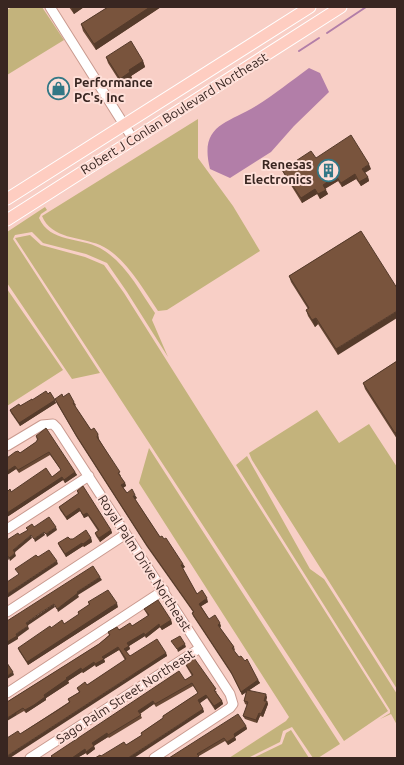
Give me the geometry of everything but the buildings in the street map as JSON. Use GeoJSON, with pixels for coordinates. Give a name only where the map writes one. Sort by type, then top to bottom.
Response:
{"type":"FeatureCollection","features":[{"type":"Feature","properties":{"kind":"main road","name":"Robert J Conlan Boulevard Northeast"},"geometry":{"type":"LineString","coordinates":[[7,199],[310,7]]}},
{"type":"Feature","properties":{"kind":"main road","name":"Robert J Conlan Boulevard Northeast"},"geometry":{"type":"LineString","coordinates":[[7,220],[341,7]]}},
{"type":"Feature","properties":{"kind":"street"},"geometry":{"type":"LineString","coordinates":[[50,7],[133,140]]}},
{"type":"Feature","properties":{"kind":"street","name":"Royal Palm Drive Northeast"},"geometry":{"type":"LineString","coordinates":[[7,446],[42,424],[53,424],[62,434],[226,687],[233,704],[230,708],[154,758]]}},
{"type":"Feature","properties":{"kind":"street"},"geometry":{"type":"LineString","coordinates":[[7,529],[89,476]]}},
{"type":"Feature","properties":{"kind":"street"},"geometry":{"type":"LineString","coordinates":[[7,612],[126,534]]}},
{"type":"Feature","properties":{"kind":"street"},"geometry":{"type":"LineString","coordinates":[[7,693],[164,590]]}},
{"type":"Feature","properties":{"kind":"street","name":"Sago Palm Street Northeast"},"geometry":{"type":"LineString","coordinates":[[30,758],[200,648]]}},
{"type":"Feature","properties":{"kind":"shaded area"},"geometry":{"type":"Polygon","coordinates":[[[12,7],[42,7],[64,40],[7,75],[7,10],[12,7]]]}},
{"type":"Feature","properties":{"kind":"shaded area"},"geometry":{"type":"Polygon","coordinates":[[[309,68],[320,73],[329,92],[294,126],[271,152],[230,178],[210,169],[208,143],[212,134],[225,122],[263,102],[309,68]]]}},
{"type":"Feature","properties":{"kind":"shaded area"},"geometry":{"type":"Polygon","coordinates":[[[198,119],[198,158],[233,206],[260,251],[167,310],[158,311],[140,283],[118,257],[100,245],[59,233],[46,224],[42,216],[198,119]]]}},
{"type":"Feature","properties":{"kind":"shaded area"},"geometry":{"type":"Polygon","coordinates":[[[45,207],[47,210],[41,214],[39,218],[50,232],[58,236],[84,242],[100,248],[117,261],[124,269],[155,313],[152,320],[168,357],[107,263],[86,254],[43,243],[32,232],[15,235],[13,239],[100,373],[72,379],[7,283],[7,232],[45,207]]]}},
{"type":"Feature","properties":{"kind":"shaded area"},"geometry":{"type":"Polygon","coordinates":[[[30,235],[41,245],[85,257],[104,265],[124,293],[388,711],[344,741],[15,238],[30,235]]]}},
{"type":"Feature","properties":{"kind":"shaded area"},"geometry":{"type":"Polygon","coordinates":[[[7,289],[63,370],[7,406],[7,289]]]}},
{"type":"Feature","properties":{"kind":"shaded area"},"geometry":{"type":"Polygon","coordinates":[[[317,410],[339,443],[369,424],[397,467],[397,689],[249,453],[317,410]]]}},
{"type":"Feature","properties":{"kind":"shaded area"},"geometry":{"type":"Polygon","coordinates":[[[149,448],[340,744],[318,758],[313,758],[292,727],[283,731],[280,742],[248,758],[229,758],[286,721],[289,717],[139,483],[149,448]]]}},
{"type":"Feature","properties":{"kind":"shaded area"},"geometry":{"type":"Polygon","coordinates":[[[247,456],[310,569],[324,579],[397,694],[397,725],[391,714],[380,719],[390,713],[390,710],[236,465],[247,456]]]}},
{"type":"Feature","properties":{"kind":"shaded area"},"geometry":{"type":"Polygon","coordinates":[[[291,730],[309,758],[253,758],[282,744],[286,733],[291,730]]]}},
{"type":"Feature","properties":{"kind":"waterway"},"geometry":{"type":"LineString","coordinates":[[327,33],[366,7]]}},
{"type":"Feature","properties":{"kind":"waterway"},"geometry":{"type":"LineString","coordinates":[[299,51],[319,38]]}},
{"type":"Feature","properties":{"kind":"place","name":"Performance PC's, Inc"},"geometry":{"type":"Point","coordinates":[59,89]}},
{"type":"Feature","properties":{"kind":"place","name":"Renesas Electronics"},"geometry":{"type":"Point","coordinates":[328,171]}}]}
